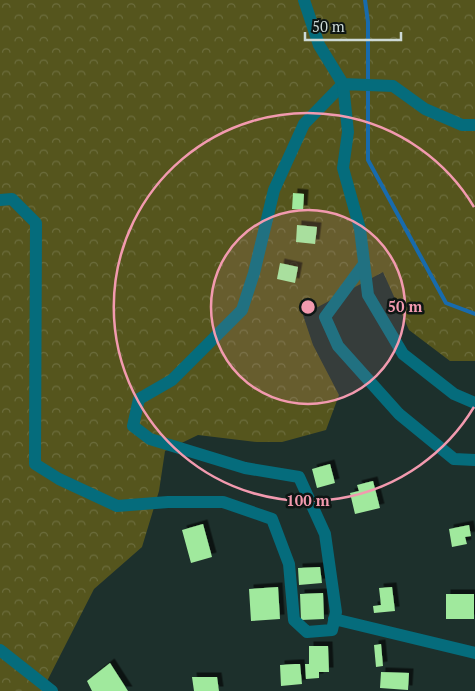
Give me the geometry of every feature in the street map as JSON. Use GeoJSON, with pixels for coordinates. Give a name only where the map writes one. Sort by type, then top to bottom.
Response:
{"type":"FeatureCollection","features":[{"type":"Feature","properties":{"kind":"street"},"geometry":{"type":"LineString","coordinates":[[304,0],[319,45],[343,84],[348,132],[344,168],[360,229],[368,295],[402,354],[454,394],[475,403]]}},
{"type":"Feature","properties":{"kind":"street"},"geometry":{"type":"LineString","coordinates":[[0,200],[12,199],[36,223],[35,464],[59,479],[117,506],[168,502],[224,502],[272,519],[289,564],[294,620],[307,632],[332,630],[336,612],[325,534],[300,477],[245,468],[150,439],[133,426],[139,399],[172,380],[242,310],[254,274],[274,190],[304,124],[343,84],[393,86],[425,109],[468,125],[475,118]]}},
{"type":"Feature","properties":{"kind":"street"},"geometry":{"type":"LineString","coordinates":[[364,264],[325,317],[338,346],[399,414],[454,459],[475,460]]}},
{"type":"Feature","properties":{"kind":"street"},"geometry":{"type":"LineString","coordinates":[[334,619],[475,653]]}},
{"type":"Feature","properties":{"kind":"street"},"geometry":{"type":"LineString","coordinates":[[0,650],[52,691]]}},
{"type":"Feature","properties":{"kind":"green space"},"geometry":{"type":"Polygon","coordinates":[[[0,0],[475,0],[475,361],[450,361],[409,330],[383,272],[303,315],[313,345],[339,395],[326,430],[282,442],[257,442],[198,435],[165,451],[159,491],[142,547],[94,589],[42,691],[0,691],[0,0]]]}},
{"type":"Feature","properties":{"kind":"building"},"geometry":{"type":"Polygon","coordinates":[[[293,193],[304,194],[303,210],[292,209],[293,193]]]}},
{"type":"Feature","properties":{"kind":"building"},"geometry":{"type":"Polygon","coordinates":[[[297,225],[317,227],[315,244],[296,242],[297,225]]]}},
{"type":"Feature","properties":{"kind":"building"},"geometry":{"type":"Polygon","coordinates":[[[280,263],[298,267],[295,283],[277,279],[280,263]]]}},
{"type":"Feature","properties":{"kind":"building"},"geometry":{"type":"Polygon","coordinates":[[[330,464],[335,483],[317,488],[312,469],[330,464]]]}},
{"type":"Feature","properties":{"kind":"building"},"geometry":{"type":"Polygon","coordinates":[[[373,481],[380,508],[355,514],[350,493],[359,491],[357,485],[373,481]]]}},
{"type":"Feature","properties":{"kind":"building"},"geometry":{"type":"Polygon","coordinates":[[[203,524],[212,557],[191,563],[182,530],[203,524]]]}},
{"type":"Feature","properties":{"kind":"building"},"geometry":{"type":"Polygon","coordinates":[[[469,525],[471,536],[465,537],[467,544],[452,547],[449,529],[469,525]]]}},
{"type":"Feature","properties":{"kind":"building"},"geometry":{"type":"Polygon","coordinates":[[[320,567],[322,583],[299,585],[298,568],[320,567]]]}},
{"type":"Feature","properties":{"kind":"building"},"geometry":{"type":"Polygon","coordinates":[[[278,587],[280,619],[251,621],[249,589],[278,587]]]}},
{"type":"Feature","properties":{"kind":"building"},"geometry":{"type":"Polygon","coordinates":[[[392,587],[395,611],[374,613],[373,606],[381,605],[379,588],[392,587]]]}},
{"type":"Feature","properties":{"kind":"building"},"geometry":{"type":"Polygon","coordinates":[[[323,593],[324,619],[301,620],[300,594],[323,593]]]}},
{"type":"Feature","properties":{"kind":"building"},"geometry":{"type":"Polygon","coordinates":[[[446,594],[474,594],[474,619],[446,619],[446,594]]]}},
{"type":"Feature","properties":{"kind":"building"},"geometry":{"type":"Polygon","coordinates":[[[381,644],[383,666],[376,667],[374,645],[381,644]]]}},
{"type":"Feature","properties":{"kind":"building"},"geometry":{"type":"Polygon","coordinates":[[[309,646],[328,646],[329,672],[319,672],[319,678],[306,679],[305,664],[309,664],[309,646]]]}},
{"type":"Feature","properties":{"kind":"building"},"geometry":{"type":"Polygon","coordinates":[[[110,663],[128,691],[92,691],[87,681],[110,663]]]}},
{"type":"Feature","properties":{"kind":"building"},"geometry":{"type":"Polygon","coordinates":[[[300,664],[302,684],[281,686],[280,665],[300,664]]]}},
{"type":"Feature","properties":{"kind":"building"},"geometry":{"type":"Polygon","coordinates":[[[381,672],[409,673],[408,690],[380,688],[381,672]]]}},
{"type":"Feature","properties":{"kind":"building"},"geometry":{"type":"Polygon","coordinates":[[[192,677],[217,677],[219,691],[194,691],[192,677]]]}},
{"type":"Feature","properties":{"kind":"waterway"},"geometry":{"type":"LineString","coordinates":[[365,0],[368,22],[368,160],[446,303],[475,314]]}}]}
